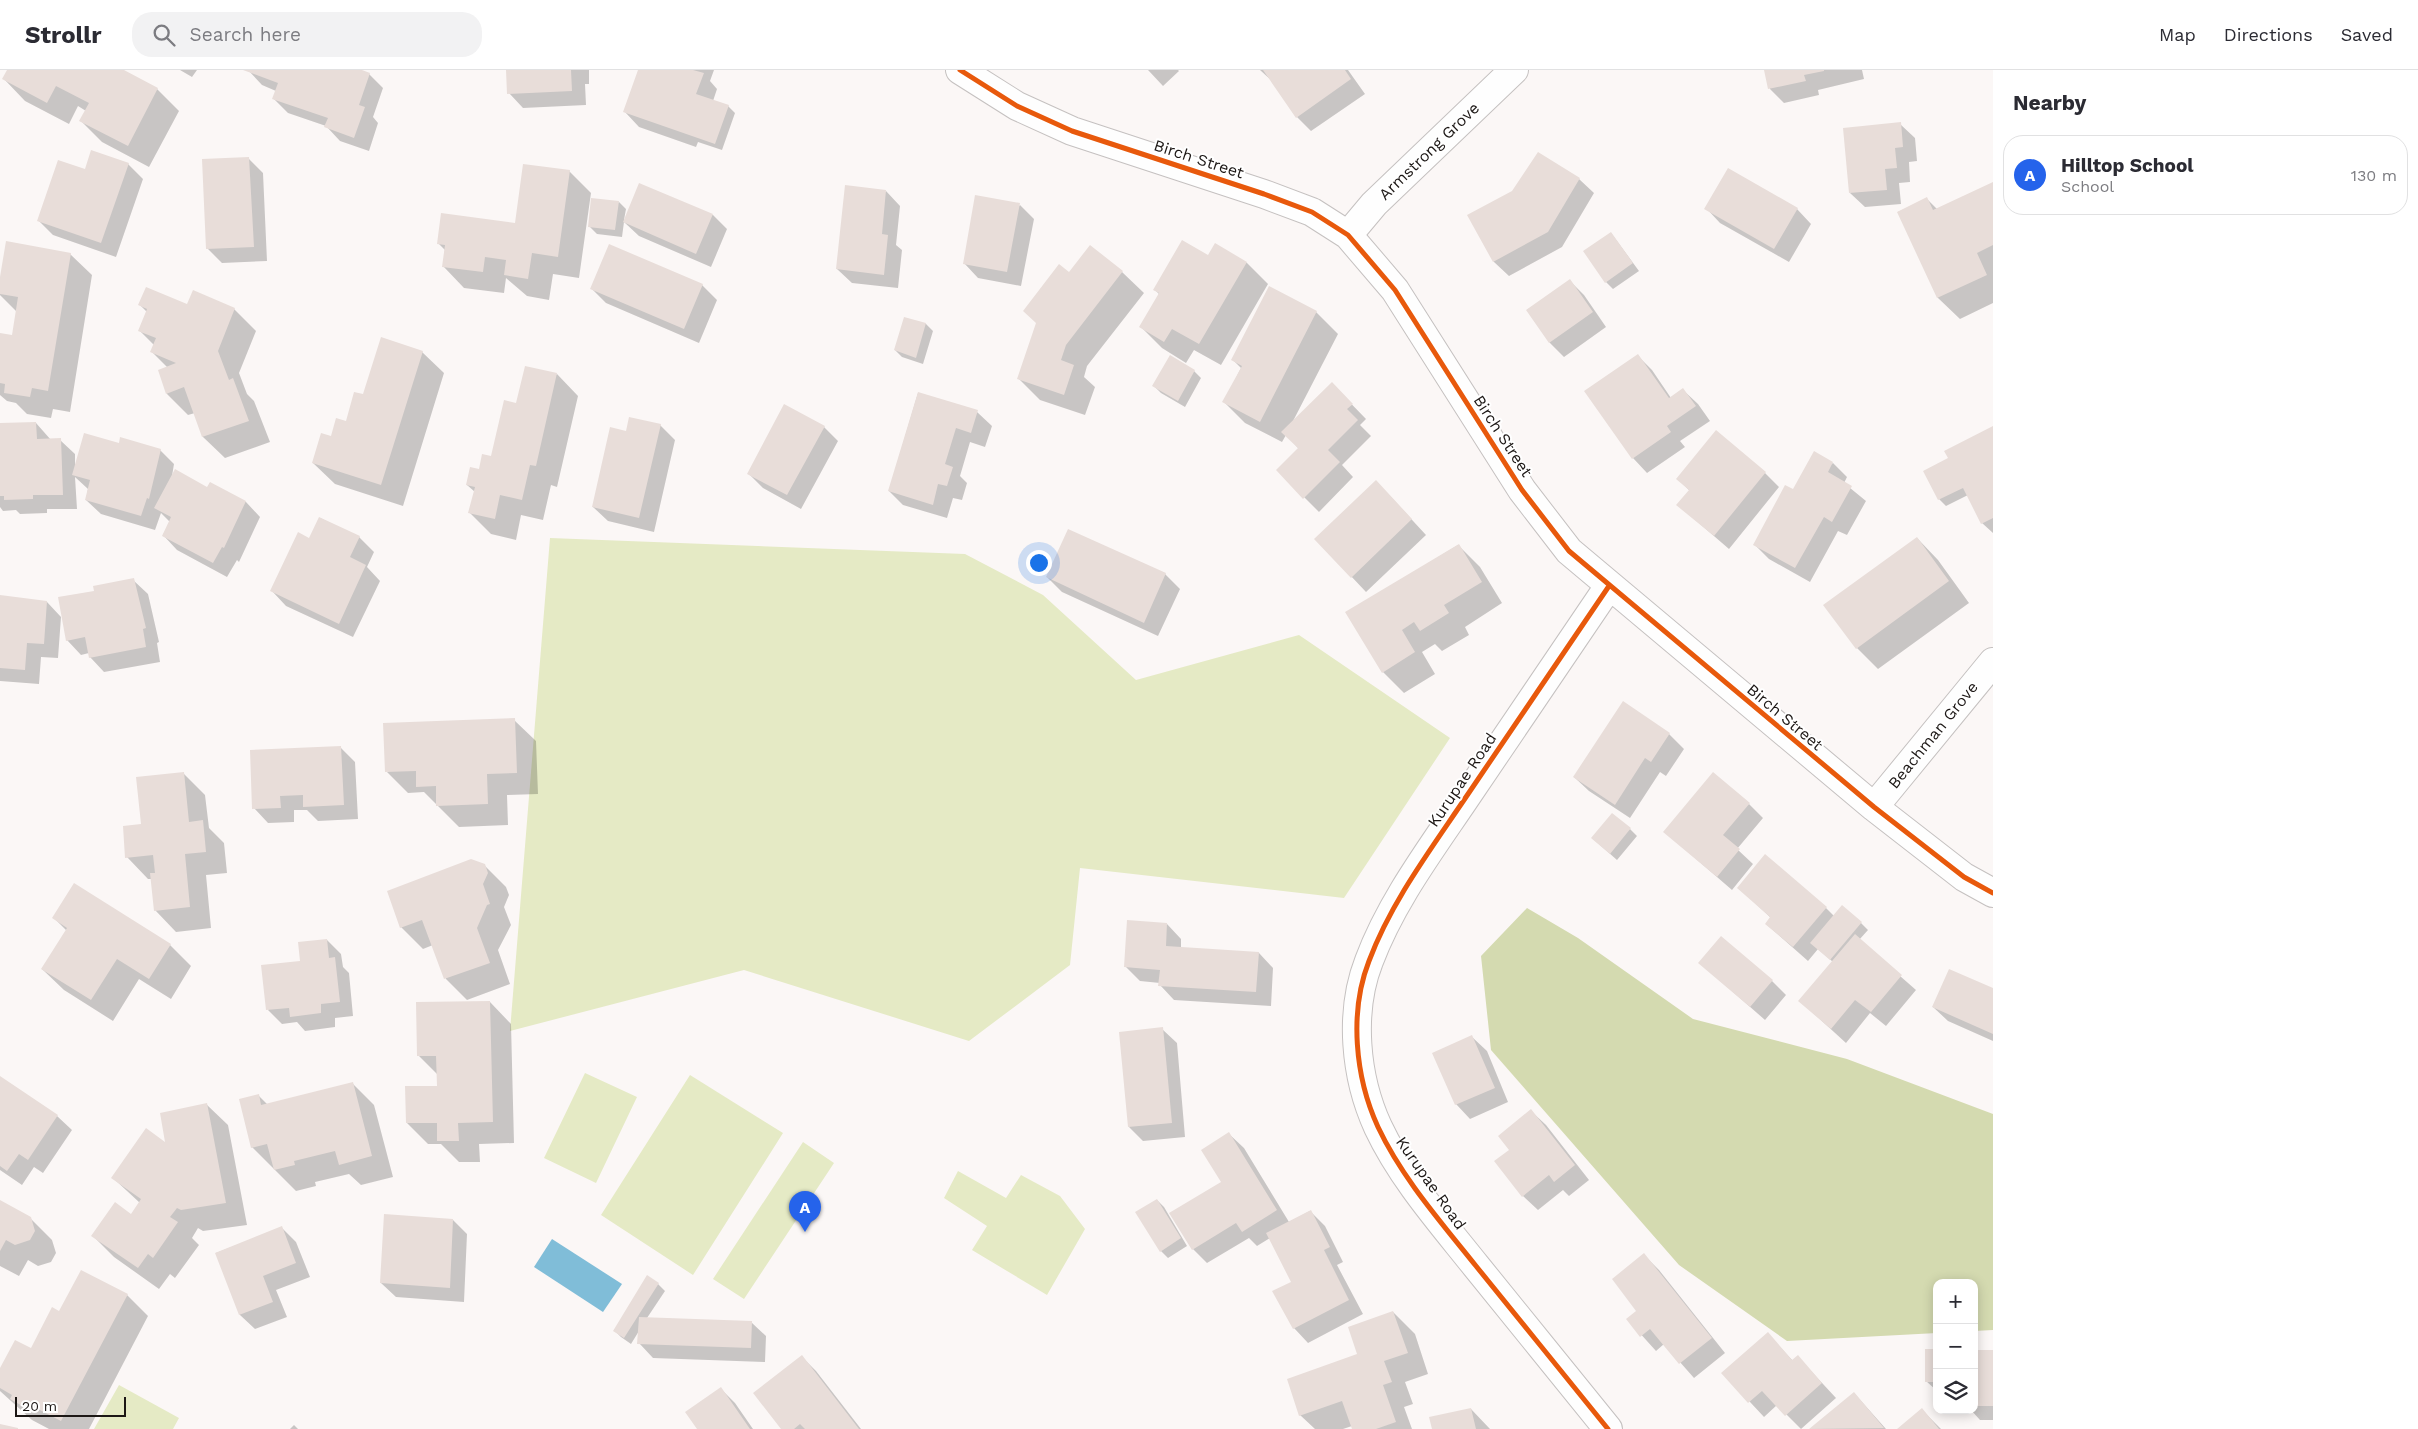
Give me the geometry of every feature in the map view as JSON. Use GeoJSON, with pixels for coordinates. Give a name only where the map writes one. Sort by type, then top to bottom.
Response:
{"type":"FeatureCollection","features":[{"type":"Feature","properties":{"kind":"street","name":"Birch Street"},"geometry":{"type":"LineString","coordinates":[[960,70],[1017,106],[1072,131],[1264,194],[1312,212],[1348,235],[1395,290],[1522,490],[1569,550],[1609,586],[1874,807],[1964,878],[1993,893]]}},
{"type":"Feature","properties":{"kind":"street","name":"Armstrong Grove"},"geometry":{"type":"LineString","coordinates":[[1348,235],[1374,204],[1514,70]]}},
{"type":"Feature","properties":{"kind":"street","name":"Kurupae Road"},"geometry":{"type":"LineString","coordinates":[[1608,1429],[1429,1208],[1399,1165],[1378,1127],[1364,1091],[1357,1050],[1359,1006],[1368,962],[1389,918],[1423,860],[1609,586]]}},
{"type":"Feature","properties":{"kind":"street","name":"Beachman Grove"},"geometry":{"type":"LineString","coordinates":[[1874,807],[1993,662]]}},
{"type":"Feature","properties":{"kind":"green space"},"geometry":{"type":"Polygon","coordinates":[[[550,538],[965,554],[1043,595],[1136,680],[1299,635],[1450,738],[1344,898],[1080,868],[1070,965],[969,1041],[744,970],[510,1031],[550,538]]]}},
{"type":"Feature","properties":{"kind":"green space"},"geometry":{"type":"Polygon","coordinates":[[[1527,908],[1578,938],[1693,1019],[1847,1059],[1993,1114],[1993,1330],[1978,1331],[1978,1279],[1933,1279],[1933,1333],[1787,1341],[1679,1265],[1491,1050],[1481,956],[1527,908]]]}},
{"type":"Feature","properties":{"kind":"green space"},"geometry":{"type":"Polygon","coordinates":[[[585,1073],[637,1097],[596,1183],[544,1158],[585,1073]]]}},
{"type":"Feature","properties":{"kind":"green space"},"geometry":{"type":"Polygon","coordinates":[[[690,1075],[783,1133],[693,1275],[601,1215],[690,1075]]]}},
{"type":"Feature","properties":{"kind":"green space"},"geometry":{"type":"Polygon","coordinates":[[[803,1142],[834,1163],[744,1299],[713,1279],[803,1142]]]}},
{"type":"Feature","properties":{"kind":"green space"},"geometry":{"type":"Polygon","coordinates":[[[958,1171],[1006,1198],[1021,1175],[1060,1196],[1085,1229],[1047,1295],[972,1250],[987,1226],[944,1198],[958,1171]]]}},
{"type":"Feature","properties":{"kind":"green space"},"geometry":{"type":"Polygon","coordinates":[[[119,1385],[179,1418],[173,1429],[94,1429],[119,1385]]]}},
{"type":"Feature","properties":{"kind":"water"},"geometry":{"type":"Polygon","coordinates":[[[552,1239],[622,1284],[603,1312],[534,1267],[552,1239]]]}},
{"type":"Feature","properties":{"kind":"building"},"geometry":{"type":"Polygon","coordinates":[[[7,70],[124,70],[158,88],[128,146],[79,121],[89,103],[56,86],[47,103],[2,79],[7,70]]]}},
{"type":"Feature","properties":{"kind":"building"},"geometry":{"type":"Polygon","coordinates":[[[243,70],[362,70],[370,73],[359,105],[365,107],[354,138],[324,127],[328,118],[272,99],[278,83],[243,70]]]}},
{"type":"Feature","properties":{"kind":"building"},"geometry":{"type":"Polygon","coordinates":[[[506,70],[571,70],[572,91],[507,94],[506,70]]]}},
{"type":"Feature","properties":{"kind":"building"},"geometry":{"type":"Polygon","coordinates":[[[638,70],[693,70],[704,73],[696,94],[729,105],[715,144],[623,112],[638,70]]]}},
{"type":"Feature","properties":{"kind":"building"},"geometry":{"type":"Polygon","coordinates":[[[1263,70],[1345,70],[1351,79],[1296,118],[1263,70]]]}},
{"type":"Feature","properties":{"kind":"building"},"geometry":{"type":"Polygon","coordinates":[[[1764,70],[1824,71],[1804,75],[1806,81],[1768,89],[1764,70]]]}},
{"type":"Feature","properties":{"kind":"building"},"geometry":{"type":"Polygon","coordinates":[[[1901,122],[1903,147],[1895,148],[1897,168],[1885,169],[1887,190],[1849,193],[1843,128],[1901,122]]]}},
{"type":"Feature","properties":{"kind":"building"},"geometry":{"type":"Polygon","coordinates":[[[91,150],[129,163],[101,243],[37,221],[58,160],[85,169],[91,150]]]}},
{"type":"Feature","properties":{"kind":"building"},"geometry":{"type":"Polygon","coordinates":[[[1538,152],[1580,178],[1548,232],[1493,262],[1467,215],[1512,191],[1538,152]]]}},
{"type":"Feature","properties":{"kind":"building"},"geometry":{"type":"Polygon","coordinates":[[[249,157],[254,247],[206,249],[202,159],[249,157]]]}},
{"type":"Feature","properties":{"kind":"building"},"geometry":{"type":"Polygon","coordinates":[[[523,164],[570,170],[558,257],[532,253],[528,279],[504,275],[506,260],[485,257],[483,272],[442,267],[445,245],[437,244],[441,213],[515,223],[523,164]]]}},
{"type":"Feature","properties":{"kind":"building"},"geometry":{"type":"Polygon","coordinates":[[[1728,168],[1798,208],[1774,249],[1704,209],[1728,168]]]}},
{"type":"Feature","properties":{"kind":"building"},"geometry":{"type":"Polygon","coordinates":[[[1993,182],[1993,245],[1977,253],[1987,275],[1937,298],[1897,212],[1927,197],[1933,210],[1993,182]]]}},
{"type":"Feature","properties":{"kind":"building"},"geometry":{"type":"Polygon","coordinates":[[[639,183],[713,214],[696,254],[623,222],[639,183]]]}},
{"type":"Feature","properties":{"kind":"building"},"geometry":{"type":"Polygon","coordinates":[[[845,185],[886,190],[882,234],[888,235],[884,275],[836,269],[845,185]]]}},
{"type":"Feature","properties":{"kind":"building"},"geometry":{"type":"Polygon","coordinates":[[[975,195],[1020,203],[1007,272],[963,264],[975,195]]]}},
{"type":"Feature","properties":{"kind":"building"},"geometry":{"type":"Polygon","coordinates":[[[591,198],[619,201],[615,230],[588,227],[591,198]]]}},
{"type":"Feature","properties":{"kind":"building"},"geometry":{"type":"Polygon","coordinates":[[[1611,232],[1633,263],[1605,283],[1583,251],[1611,232]]]}},
{"type":"Feature","properties":{"kind":"building"},"geometry":{"type":"Polygon","coordinates":[[[1182,240],[1208,255],[1215,243],[1247,262],[1199,344],[1172,329],[1164,342],[1139,327],[1159,293],[1153,290],[1182,240]]]}},
{"type":"Feature","properties":{"kind":"building"},"geometry":{"type":"Polygon","coordinates":[[[6,241],[71,253],[48,391],[32,388],[30,397],[4,393],[5,384],[0,383],[0,333],[12,335],[18,297],[0,294],[0,277],[6,241]]]}},
{"type":"Feature","properties":{"kind":"building"},"geometry":{"type":"Polygon","coordinates":[[[609,244],[703,284],[684,329],[590,289],[609,244]]]}},
{"type":"Feature","properties":{"kind":"building"},"geometry":{"type":"Polygon","coordinates":[[[1090,245],[1123,271],[1066,345],[1061,360],[1074,365],[1064,395],[1017,379],[1036,323],[1023,311],[1059,264],[1069,272],[1090,245]]]}},
{"type":"Feature","properties":{"kind":"building"},"geometry":{"type":"Polygon","coordinates":[[[1570,279],[1593,312],[1549,343],[1526,310],[1570,279]]]}},
{"type":"Feature","properties":{"kind":"building"},"geometry":{"type":"Polygon","coordinates":[[[1269,286],[1317,311],[1260,422],[1222,402],[1242,366],[1231,360],[1269,286]]]}},
{"type":"Feature","properties":{"kind":"building"},"geometry":{"type":"Polygon","coordinates":[[[146,287],[187,304],[193,290],[235,308],[218,351],[229,380],[233,378],[249,421],[202,437],[184,387],[166,394],[158,370],[176,363],[150,352],[156,338],[138,331],[147,309],[138,305],[146,287]]]}},
{"type":"Feature","properties":{"kind":"building"},"geometry":{"type":"Polygon","coordinates":[[[904,317],[926,323],[916,358],[894,350],[904,317]]]}},
{"type":"Feature","properties":{"kind":"building"},"geometry":{"type":"Polygon","coordinates":[[[381,337],[423,351],[381,485],[312,463],[321,433],[331,436],[336,418],[346,421],[354,392],[363,394],[381,337]]]}},
{"type":"Feature","properties":{"kind":"building"},"geometry":{"type":"Polygon","coordinates":[[[1638,354],[1669,398],[1683,388],[1696,406],[1667,426],[1671,432],[1632,459],[1584,391],[1638,354]]]}},
{"type":"Feature","properties":{"kind":"building"},"geometry":{"type":"Polygon","coordinates":[[[1170,355],[1195,370],[1178,401],[1152,386],[1170,355]]]}},
{"type":"Feature","properties":{"kind":"building"},"geometry":{"type":"Polygon","coordinates":[[[525,366],[557,373],[536,466],[530,465],[522,500],[500,495],[495,519],[468,513],[475,487],[466,485],[470,467],[479,469],[482,454],[491,456],[504,400],[516,403],[525,366]]]}},
{"type":"Feature","properties":{"kind":"building"},"geometry":{"type":"Polygon","coordinates":[[[1332,382],[1353,404],[1347,409],[1358,420],[1328,450],[1340,462],[1303,499],[1276,470],[1298,448],[1281,432],[1332,382]]]}},
{"type":"Feature","properties":{"kind":"building"},"geometry":{"type":"Polygon","coordinates":[[[918,392],[978,410],[971,433],[956,428],[945,464],[953,467],[947,486],[938,484],[933,505],[888,491],[918,392]]]}},
{"type":"Feature","properties":{"kind":"building"},"geometry":{"type":"Polygon","coordinates":[[[784,404],[825,426],[787,495],[747,474],[784,404]]]}},
{"type":"Feature","properties":{"kind":"building"},"geometry":{"type":"Polygon","coordinates":[[[629,417],[661,424],[639,518],[592,507],[610,427],[626,431],[629,417]]]}},
{"type":"Feature","properties":{"kind":"building"},"geometry":{"type":"Polygon","coordinates":[[[36,422],[37,439],[61,438],[63,495],[33,495],[33,499],[4,500],[4,496],[0,496],[0,423],[36,422]]]}},
{"type":"Feature","properties":{"kind":"building"},"geometry":{"type":"Polygon","coordinates":[[[1993,426],[1993,518],[1981,524],[1963,488],[1938,500],[1923,471],[1948,458],[1944,451],[1993,426]]]}},
{"type":"Feature","properties":{"kind":"building"},"geometry":{"type":"Polygon","coordinates":[[[1716,430],[1766,472],[1714,536],[1676,505],[1689,490],[1676,479],[1716,430]]]}},
{"type":"Feature","properties":{"kind":"building"},"geometry":{"type":"Polygon","coordinates":[[[84,433],[119,443],[120,437],[161,449],[149,499],[147,498],[141,516],[85,500],[90,480],[72,475],[84,433]]]}},
{"type":"Feature","properties":{"kind":"building"},"geometry":{"type":"Polygon","coordinates":[[[1814,451],[1833,462],[1828,472],[1852,486],[1832,522],[1824,517],[1795,568],[1753,545],[1785,485],[1793,489],[1814,451]]]}},
{"type":"Feature","properties":{"kind":"building"},"geometry":{"type":"Polygon","coordinates":[[[175,469],[207,487],[210,482],[246,501],[224,548],[222,547],[213,563],[162,536],[171,517],[154,508],[175,469]]]}},
{"type":"Feature","properties":{"kind":"building"},"geometry":{"type":"Polygon","coordinates":[[[1376,480],[1412,519],[1351,578],[1314,539],[1376,480]]]}},
{"type":"Feature","properties":{"kind":"building"},"geometry":{"type":"Polygon","coordinates":[[[319,517],[360,536],[350,557],[366,565],[339,624],[270,591],[298,532],[309,538],[319,517]]]}},
{"type":"Feature","properties":{"kind":"building"},"geometry":{"type":"Polygon","coordinates":[[[1068,529],[1166,573],[1144,623],[1046,577],[1068,529]]]}},
{"type":"Feature","properties":{"kind":"building"},"geometry":{"type":"Polygon","coordinates":[[[1917,537],[1949,581],[1856,649],[1823,605],[1917,537]]]}},
{"type":"Feature","properties":{"kind":"building"},"geometry":{"type":"Polygon","coordinates":[[[1459,544],[1482,582],[1444,605],[1449,613],[1420,631],[1414,622],[1402,630],[1415,652],[1382,673],[1345,612],[1459,544]]]}},
{"type":"Feature","properties":{"kind":"building"},"geometry":{"type":"Polygon","coordinates":[[[134,578],[146,628],[143,629],[146,647],[89,658],[85,637],[66,641],[58,597],[94,591],[93,586],[134,578]]]}},
{"type":"Feature","properties":{"kind":"building"},"geometry":{"type":"Polygon","coordinates":[[[0,595],[47,601],[44,644],[27,643],[25,670],[0,668],[0,595]]]}},
{"type":"Feature","properties":{"kind":"building"},"geometry":{"type":"Polygon","coordinates":[[[1623,701],[1670,733],[1651,762],[1645,758],[1615,805],[1573,777],[1623,701]]]}},
{"type":"Feature","properties":{"kind":"building"},"geometry":{"type":"Polygon","coordinates":[[[515,718],[517,773],[487,774],[488,804],[436,806],[436,786],[416,787],[416,771],[385,772],[383,723],[515,718]]]}},
{"type":"Feature","properties":{"kind":"building"},"geometry":{"type":"Polygon","coordinates":[[[341,746],[344,805],[303,807],[303,795],[280,796],[281,808],[252,809],[250,750],[341,746]]]}},
{"type":"Feature","properties":{"kind":"building"},"geometry":{"type":"Polygon","coordinates":[[[184,772],[189,822],[203,820],[206,852],[185,854],[190,907],[154,911],[150,873],[155,873],[153,855],[125,858],[123,826],[141,824],[136,777],[184,772]]]}},
{"type":"Feature","properties":{"kind":"building"},"geometry":{"type":"Polygon","coordinates":[[[1713,772],[1750,803],[1723,835],[1740,849],[1717,877],[1663,832],[1713,772]]]}},
{"type":"Feature","properties":{"kind":"building"},"geometry":{"type":"Polygon","coordinates":[[[1612,813],[1631,828],[1610,854],[1591,838],[1612,813]]]}},
{"type":"Feature","properties":{"kind":"building"},"geometry":{"type":"Polygon","coordinates":[[[1765,854],[1827,907],[1793,947],[1765,924],[1770,917],[1737,888],[1765,854]]]}},
{"type":"Feature","properties":{"kind":"building"},"geometry":{"type":"Polygon","coordinates":[[[471,859],[485,864],[488,873],[483,884],[490,904],[487,905],[477,928],[490,963],[444,979],[422,920],[400,928],[387,891],[471,859]]]}},
{"type":"Feature","properties":{"kind":"building"},"geometry":{"type":"Polygon","coordinates":[[[74,883],[171,944],[149,979],[117,959],[91,1000],[41,969],[67,928],[52,918],[74,883]]]}},
{"type":"Feature","properties":{"kind":"building"},"geometry":{"type":"Polygon","coordinates":[[[1842,905],[1862,922],[1830,960],[1810,943],[1842,905]]]}},
{"type":"Feature","properties":{"kind":"building"},"geometry":{"type":"Polygon","coordinates":[[[1127,920],[1167,923],[1166,946],[1259,952],[1256,992],[1158,986],[1160,970],[1124,967],[1127,920]]]}},
{"type":"Feature","properties":{"kind":"building"},"geometry":{"type":"Polygon","coordinates":[[[1855,934],[1902,975],[1871,1012],[1855,1000],[1831,1029],[1798,1001],[1855,934]]]}},
{"type":"Feature","properties":{"kind":"building"},"geometry":{"type":"Polygon","coordinates":[[[1721,936],[1773,980],[1750,1007],[1698,963],[1721,936]]]}},
{"type":"Feature","properties":{"kind":"building"},"geometry":{"type":"Polygon","coordinates":[[[327,939],[329,958],[335,957],[340,1002],[321,1004],[321,1013],[290,1017],[289,1008],[266,1010],[261,965],[300,961],[298,942],[327,939]]]}},
{"type":"Feature","properties":{"kind":"building"},"geometry":{"type":"Polygon","coordinates":[[[1949,969],[1993,988],[1993,1034],[1932,1007],[1949,969]]]}},
{"type":"Feature","properties":{"kind":"building"},"geometry":{"type":"Polygon","coordinates":[[[490,1001],[493,1122],[458,1123],[459,1141],[437,1141],[437,1123],[406,1123],[405,1086],[437,1086],[436,1056],[417,1056],[416,1002],[490,1001]]]}},
{"type":"Feature","properties":{"kind":"building"},"geometry":{"type":"Polygon","coordinates":[[[1163,1027],[1172,1123],[1128,1127],[1119,1032],[1163,1027]]]}},
{"type":"Feature","properties":{"kind":"building"},"geometry":{"type":"Polygon","coordinates":[[[1472,1035],[1495,1088],[1455,1105],[1432,1053],[1472,1035]]]}},
{"type":"Feature","properties":{"kind":"building"},"geometry":{"type":"Polygon","coordinates":[[[0,1076],[58,1115],[28,1160],[19,1154],[7,1171],[0,1166],[0,1076]]]}},
{"type":"Feature","properties":{"kind":"building"},"geometry":{"type":"Polygon","coordinates":[[[353,1082],[372,1156],[339,1165],[335,1151],[294,1161],[295,1165],[274,1170],[267,1144],[251,1148],[239,1099],[259,1094],[261,1105],[353,1082]]]}},
{"type":"Feature","properties":{"kind":"building"},"geometry":{"type":"Polygon","coordinates":[[[207,1103],[226,1203],[181,1210],[177,1208],[170,1217],[178,1222],[153,1258],[148,1254],[138,1268],[91,1236],[115,1202],[131,1214],[141,1199],[111,1178],[146,1128],[165,1142],[160,1113],[207,1103]]]}},
{"type":"Feature","properties":{"kind":"building"},"geometry":{"type":"Polygon","coordinates":[[[1531,1109],[1575,1165],[1554,1182],[1549,1175],[1522,1197],[1494,1161],[1509,1150],[1498,1136],[1531,1109]]]}},
{"type":"Feature","properties":{"kind":"building"},"geometry":{"type":"Polygon","coordinates":[[[1229,1132],[1277,1210],[1242,1232],[1236,1223],[1192,1250],[1169,1213],[1221,1182],[1201,1150],[1229,1132]]]}},
{"type":"Feature","properties":{"kind":"building"},"geometry":{"type":"Polygon","coordinates":[[[1157,1199],[1181,1238],[1160,1252],[1135,1212],[1157,1199]]]}},
{"type":"Feature","properties":{"kind":"building"},"geometry":{"type":"Polygon","coordinates":[[[0,1200],[31,1217],[35,1231],[30,1240],[15,1245],[6,1240],[0,1251],[0,1200]]]}},
{"type":"Feature","properties":{"kind":"building"},"geometry":{"type":"Polygon","coordinates":[[[1311,1210],[1330,1247],[1324,1250],[1349,1300],[1293,1329],[1272,1291],[1291,1282],[1266,1233],[1311,1210]]]}},
{"type":"Feature","properties":{"kind":"building"},"geometry":{"type":"Polygon","coordinates":[[[384,1214],[453,1219],[450,1288],[380,1283],[384,1214]]]}},
{"type":"Feature","properties":{"kind":"building"},"geometry":{"type":"Polygon","coordinates":[[[282,1226],[296,1263],[263,1276],[273,1302],[239,1315],[215,1253],[282,1226]]]}},
{"type":"Feature","properties":{"kind":"building"},"geometry":{"type":"Polygon","coordinates":[[[1644,1253],[1712,1338],[1679,1364],[1650,1329],[1640,1337],[1626,1319],[1636,1311],[1612,1279],[1644,1253]]]}},
{"type":"Feature","properties":{"kind":"building"},"geometry":{"type":"Polygon","coordinates":[[[81,1270],[128,1294],[61,1421],[38,1409],[35,1413],[10,1399],[12,1395],[0,1388],[0,1368],[15,1340],[31,1348],[52,1307],[59,1311],[81,1270]]]}},
{"type":"Feature","properties":{"kind":"building"},"geometry":{"type":"Polygon","coordinates":[[[647,1275],[659,1283],[624,1338],[613,1331],[647,1275]]]}},
{"type":"Feature","properties":{"kind":"building"},"geometry":{"type":"Polygon","coordinates":[[[1393,1311],[1408,1353],[1384,1361],[1392,1382],[1383,1385],[1396,1422],[1376,1429],[1352,1429],[1342,1401],[1299,1416],[1287,1379],[1357,1354],[1348,1327],[1393,1311]]]}},
{"type":"Feature","properties":{"kind":"building"},"geometry":{"type":"Polygon","coordinates":[[[639,1317],[752,1321],[751,1348],[637,1344],[639,1317]]]}},
{"type":"Feature","properties":{"kind":"building"},"geometry":{"type":"Polygon","coordinates":[[[1768,1332],[1792,1360],[1798,1355],[1822,1383],[1785,1416],[1762,1391],[1748,1403],[1721,1373],[1768,1332]]]}},
{"type":"Feature","properties":{"kind":"building"},"geometry":{"type":"Polygon","coordinates":[[[1925,1349],[1933,1349],[1933,1382],[1925,1382],[1925,1349]]]}},
{"type":"Feature","properties":{"kind":"building"},"geometry":{"type":"Polygon","coordinates":[[[1978,1350],[1993,1350],[1993,1406],[1978,1406],[1978,1350]]]}},
{"type":"Feature","properties":{"kind":"building"},"geometry":{"type":"Polygon","coordinates":[[[802,1355],[859,1429],[805,1429],[800,1424],[794,1429],[781,1429],[753,1393],[802,1355]]]}},
{"type":"Feature","properties":{"kind":"building"},"geometry":{"type":"Polygon","coordinates":[[[721,1387],[750,1429],[697,1429],[685,1412],[721,1387]]]}},
{"type":"Feature","properties":{"kind":"building"},"geometry":{"type":"Polygon","coordinates":[[[1854,1392],[1884,1428],[1809,1429],[1854,1392]]]}},
{"type":"Feature","properties":{"kind":"building"},"geometry":{"type":"Polygon","coordinates":[[[1471,1408],[1476,1429],[1432,1429],[1429,1417],[1471,1408]]]}},
{"type":"Feature","properties":{"kind":"building"},"geometry":{"type":"Polygon","coordinates":[[[1922,1408],[1939,1429],[1897,1429],[1922,1408]]]}},
{"type":"Feature","properties":{"kind":"building"},"geometry":{"type":"Polygon","coordinates":[[[0,1424],[18,1428],[18,1429],[0,1429],[0,1424]]]}},
{"type":"Feature","properties":{"kind":"cycle path"},"geometry":{"type":"LineString","coordinates":[[960,70],[1017,106],[1072,131],[1264,194],[1312,212],[1348,235],[1395,290],[1522,490],[1569,551],[1874,807],[1964,877],[1993,893]]}},
{"type":"Feature","properties":{"kind":"cycle path"},"geometry":{"type":"LineString","coordinates":[[1608,1429],[1410,1182],[1388,1146],[1370,1108],[1360,1066],[1357,1023],[1359,1001],[1369,961],[1400,897],[1609,586]]}},
{"type":"Feature","properties":{"kind":"place","name":"Hilltop School"},"geometry":{"type":"Point","coordinates":[805,1232]}}]}
